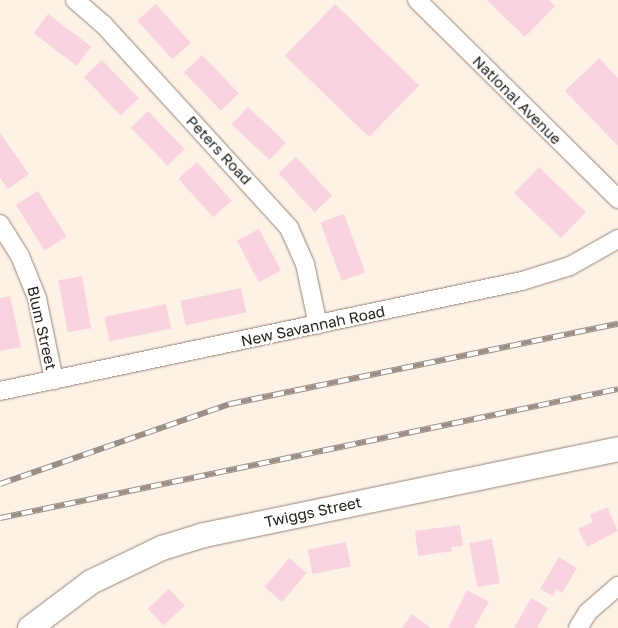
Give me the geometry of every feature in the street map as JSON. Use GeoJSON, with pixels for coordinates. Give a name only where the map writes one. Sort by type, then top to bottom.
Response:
{"type":"FeatureCollection","features":[{"type":"Feature","properties":{"kind":"main road","name":"Twiggs Street"},"geometry":{"type":"LineString","coordinates":[[30,628],[91,582],[162,548],[204,535],[618,449]]}},
{"type":"Feature","properties":{"kind":"street","name":"Peters Road"},"geometry":{"type":"LineString","coordinates":[[75,0],[103,24],[289,228],[306,264],[318,325]]}},
{"type":"Feature","properties":{"kind":"street","name":"National Avenue"},"geometry":{"type":"LineString","coordinates":[[417,0],[618,199]]}},
{"type":"Feature","properties":{"kind":"street","name":"Blum Street"},"geometry":{"type":"LineString","coordinates":[[0,224],[20,256],[37,298],[54,380]]}},
{"type":"Feature","properties":{"kind":"street","name":"New Savannah Road"},"geometry":{"type":"LineString","coordinates":[[0,392],[531,278],[570,266],[618,239]]}},
{"type":"Feature","properties":{"kind":"street"},"geometry":{"type":"LineString","coordinates":[[578,628],[588,612],[618,586]]}},
{"type":"Feature","properties":{"kind":"building"},"geometry":{"type":"Polygon","coordinates":[[[487,0],[549,0],[555,6],[525,37],[487,0]]]}},
{"type":"Feature","properties":{"kind":"building"},"geometry":{"type":"Polygon","coordinates":[[[156,4],[191,43],[172,59],[137,21],[156,4]]]}},
{"type":"Feature","properties":{"kind":"building"},"geometry":{"type":"Polygon","coordinates":[[[335,4],[419,85],[369,137],[285,56],[335,4]]]}},
{"type":"Feature","properties":{"kind":"building"},"geometry":{"type":"Polygon","coordinates":[[[48,14],[91,46],[77,66],[34,33],[48,14]]]}},
{"type":"Feature","properties":{"kind":"building"},"geometry":{"type":"Polygon","coordinates":[[[202,55],[239,93],[221,110],[184,72],[202,55]]]}},
{"type":"Feature","properties":{"kind":"building"},"geometry":{"type":"Polygon","coordinates":[[[599,58],[618,78],[618,146],[565,91],[599,58]]]}},
{"type":"Feature","properties":{"kind":"building"},"geometry":{"type":"Polygon","coordinates":[[[102,60],[139,98],[121,115],[84,77],[102,60]]]}},
{"type":"Feature","properties":{"kind":"building"},"geometry":{"type":"Polygon","coordinates":[[[248,107],[286,142],[270,160],[232,125],[248,107]]]}},
{"type":"Feature","properties":{"kind":"building"},"geometry":{"type":"Polygon","coordinates":[[[148,111],[185,149],[168,166],[131,128],[148,111]]]}},
{"type":"Feature","properties":{"kind":"building"},"geometry":{"type":"Polygon","coordinates":[[[0,133],[29,174],[8,189],[0,178],[0,133]]]}},
{"type":"Feature","properties":{"kind":"building"},"geometry":{"type":"Polygon","coordinates":[[[296,157],[332,196],[315,212],[278,173],[296,157]]]}},
{"type":"Feature","properties":{"kind":"building"},"geometry":{"type":"Polygon","coordinates":[[[197,162],[232,201],[213,217],[178,179],[197,162]]]}},
{"type":"Feature","properties":{"kind":"building"},"geometry":{"type":"Polygon","coordinates":[[[539,167],[586,212],[561,238],[514,193],[539,167]]]}},
{"type":"Feature","properties":{"kind":"building"},"geometry":{"type":"Polygon","coordinates":[[[38,191],[67,237],[45,251],[16,205],[38,191]]]}},
{"type":"Feature","properties":{"kind":"building"},"geometry":{"type":"Polygon","coordinates":[[[344,214],[365,272],[342,281],[321,223],[344,214]]]}},
{"type":"Feature","properties":{"kind":"building"},"geometry":{"type":"Polygon","coordinates":[[[259,229],[281,270],[259,282],[237,241],[259,229]]]}},
{"type":"Feature","properties":{"kind":"building"},"geometry":{"type":"Polygon","coordinates":[[[82,276],[91,328],[68,332],[58,280],[82,276]]]}},
{"type":"Feature","properties":{"kind":"building"},"geometry":{"type":"Polygon","coordinates":[[[241,288],[246,312],[186,325],[180,301],[241,288]]]}},
{"type":"Feature","properties":{"kind":"building"},"geometry":{"type":"Polygon","coordinates":[[[10,296],[21,347],[0,351],[0,298],[10,296]]]}},
{"type":"Feature","properties":{"kind":"building"},"geometry":{"type":"Polygon","coordinates":[[[166,304],[171,328],[110,342],[104,317],[166,304]]]}},
{"type":"Feature","properties":{"kind":"building"},"geometry":{"type":"Polygon","coordinates":[[[607,507],[618,531],[587,547],[578,529],[593,522],[590,515],[607,507]]]}},
{"type":"Feature","properties":{"kind":"building"},"geometry":{"type":"Polygon","coordinates":[[[460,525],[463,546],[451,547],[452,551],[418,556],[415,531],[460,525]]]}},
{"type":"Feature","properties":{"kind":"building"},"geometry":{"type":"Polygon","coordinates":[[[492,539],[500,583],[477,587],[469,543],[492,539]]]}},
{"type":"Feature","properties":{"kind":"building"},"geometry":{"type":"Polygon","coordinates":[[[346,542],[351,567],[312,574],[308,549],[346,542]]]}},
{"type":"Feature","properties":{"kind":"building"},"geometry":{"type":"Polygon","coordinates":[[[559,557],[577,568],[562,593],[556,589],[553,596],[540,589],[559,557]]]}},
{"type":"Feature","properties":{"kind":"building"},"geometry":{"type":"Polygon","coordinates":[[[289,558],[307,573],[282,602],[265,587],[289,558]]]}},
{"type":"Feature","properties":{"kind":"building"},"geometry":{"type":"Polygon","coordinates":[[[169,589],[185,606],[163,626],[148,609],[169,589]]]}},
{"type":"Feature","properties":{"kind":"building"},"geometry":{"type":"Polygon","coordinates":[[[467,590],[489,602],[474,628],[448,628],[467,590]]]}},
{"type":"Feature","properties":{"kind":"building"},"geometry":{"type":"Polygon","coordinates":[[[531,598],[548,608],[537,628],[514,628],[531,598]]]}},
{"type":"Feature","properties":{"kind":"building"},"geometry":{"type":"Polygon","coordinates":[[[412,614],[431,628],[402,628],[412,614]]]}},
{"type":"Feature","properties":{"kind":"railway"},"geometry":{"type":"LineString","coordinates":[[0,484],[230,404],[618,324]]}},
{"type":"Feature","properties":{"kind":"railway"},"geometry":{"type":"LineString","coordinates":[[0,518],[618,389]]}}]}
